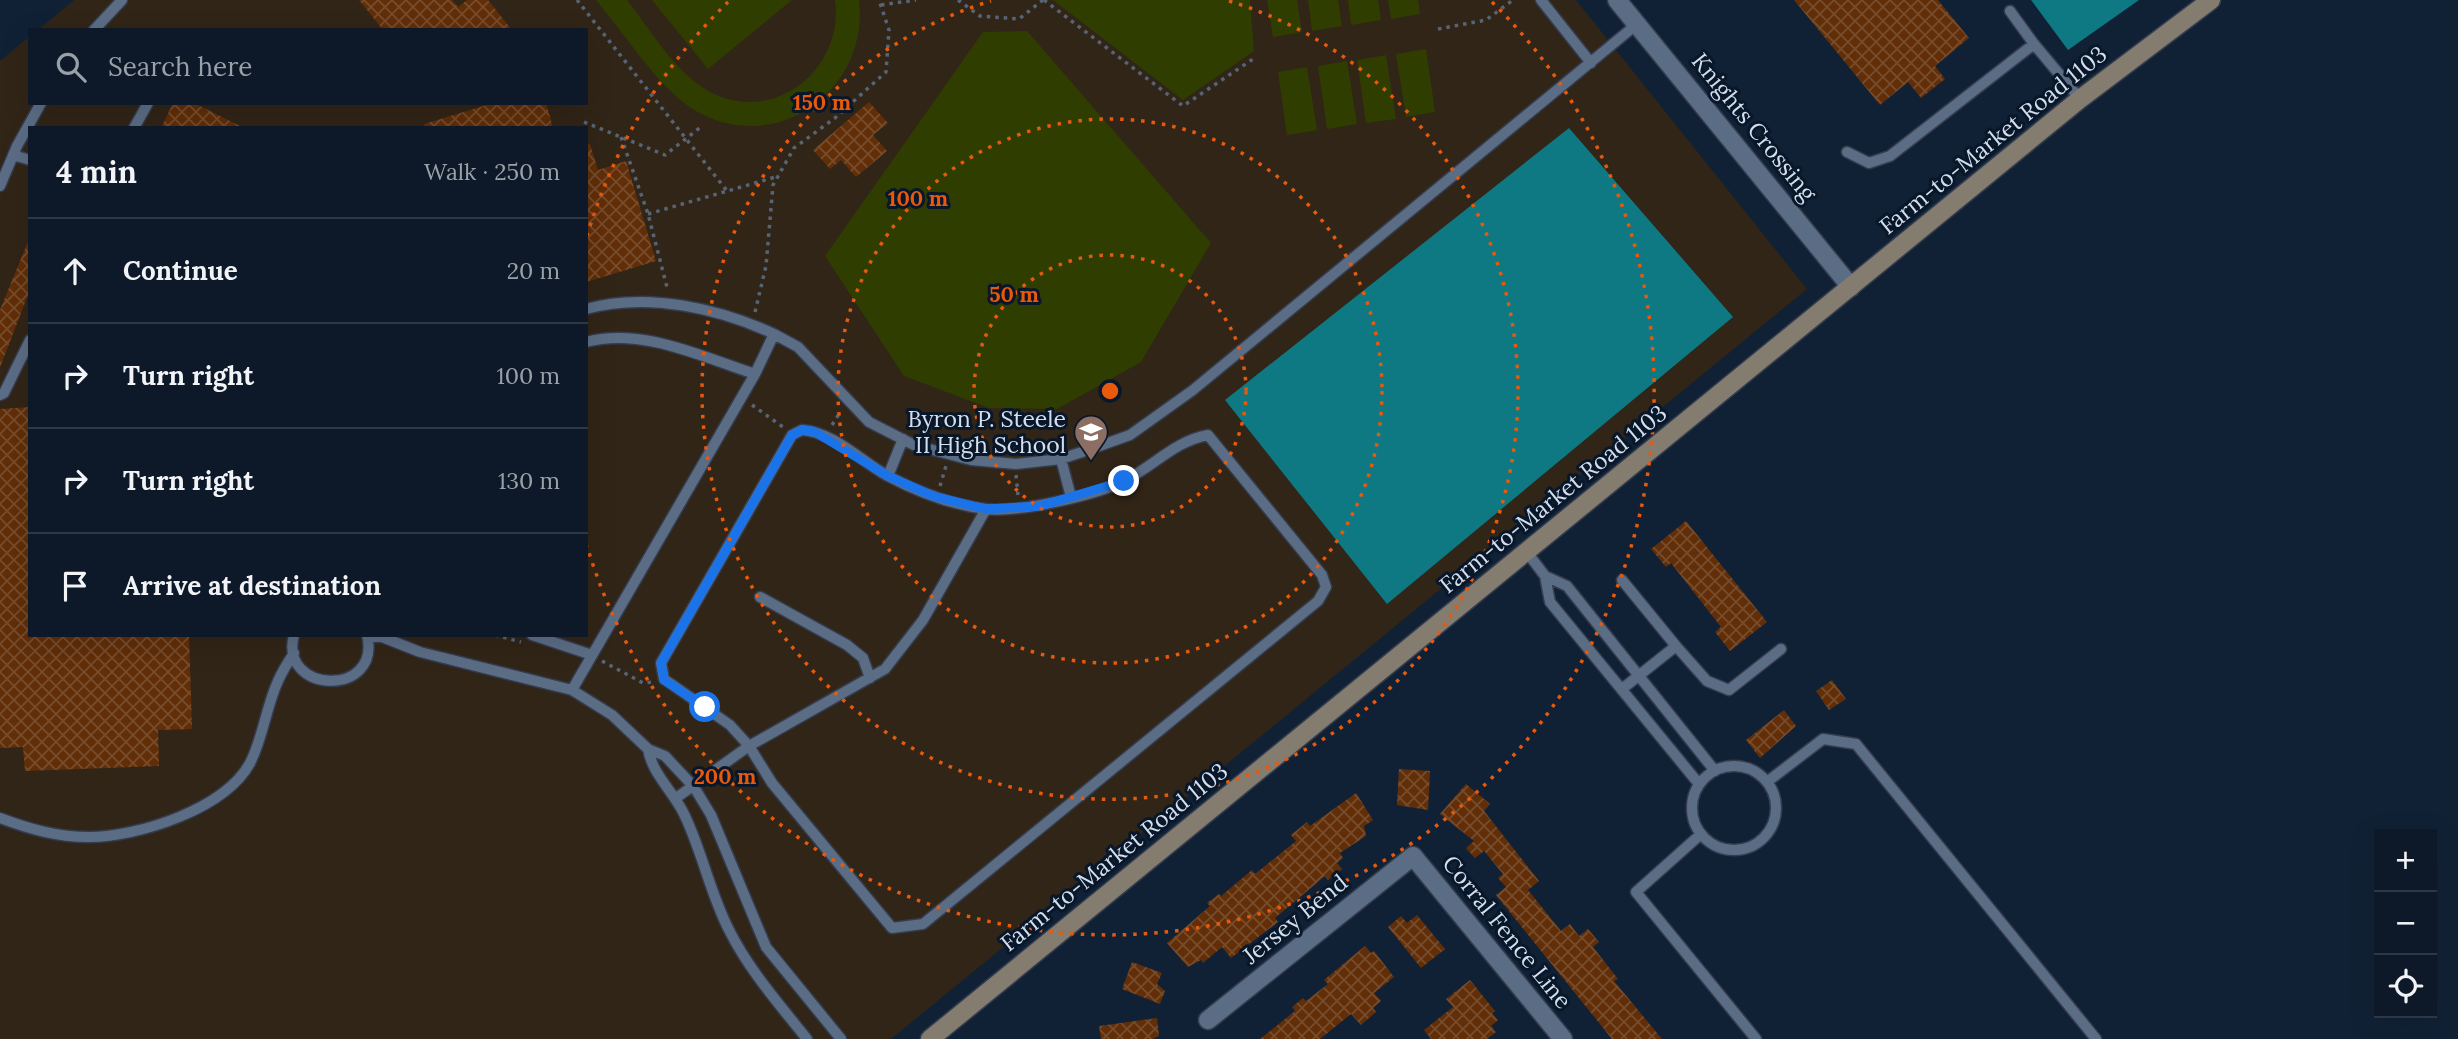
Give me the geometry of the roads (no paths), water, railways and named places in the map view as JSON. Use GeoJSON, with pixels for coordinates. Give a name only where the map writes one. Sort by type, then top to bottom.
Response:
{"type":"FeatureCollection","features":[{"type":"Feature","properties":{"kind":"main road","name":"Farm-to-Market Road 1103"},"geometry":{"type":"LineString","coordinates":[[930,1039],[2080,99],[2211,0]]}},
{"type":"Feature","properties":{"kind":"street","name":"Knights Crossing"},"geometry":{"type":"LineString","coordinates":[[1617,0],[1851,287]]}},
{"type":"Feature","properties":{"kind":"street","name":"Jersey Bend"},"geometry":{"type":"LineString","coordinates":[[1208,1020],[1413,856]]}},
{"type":"Feature","properties":{"kind":"street","name":"Corral Fence Line"},"geometry":{"type":"LineString","coordinates":[[1413,856],[1553,1036]]}},
{"type":"Feature","properties":{"kind":"lane"},"geometry":{"type":"LineString","coordinates":[[96,28],[122,0]]}},
{"type":"Feature","properties":{"kind":"lane"},"geometry":{"type":"LineString","coordinates":[[1541,0],[1591,63]]}},
{"type":"Feature","properties":{"kind":"lane"},"geometry":{"type":"LineString","coordinates":[[2010,11],[2080,99]]}},
{"type":"Feature","properties":{"kind":"lane"},"geometry":{"type":"LineString","coordinates":[[588,309],[623,301],[665,303],[753,325],[797,348],[869,422],[904,439],[971,460],[1016,464],[1061,458],[1130,435],[1193,390],[1637,24]]}},
{"type":"Feature","properties":{"kind":"lane"},"geometry":{"type":"LineString","coordinates":[[1847,152],[1869,163],[1890,156],[2034,44]]}},
{"type":"Feature","properties":{"kind":"lane"},"geometry":{"type":"LineString","coordinates":[[29,126],[40,105]]}},
{"type":"Feature","properties":{"kind":"lane"},"geometry":{"type":"LineString","coordinates":[[135,126],[147,105]]}},
{"type":"Feature","properties":{"kind":"lane"},"geometry":{"type":"LineString","coordinates":[[0,186],[28,127]]}},
{"type":"Feature","properties":{"kind":"lane"},"geometry":{"type":"LineString","coordinates":[[13,155],[28,159]]}},
{"type":"Feature","properties":{"kind":"lane"},"geometry":{"type":"LineString","coordinates":[[572,690],[741,399],[774,334]]}},
{"type":"Feature","properties":{"kind":"lane"},"geometry":{"type":"LineString","coordinates":[[588,342],[625,336],[672,347],[755,374]]}},
{"type":"Feature","properties":{"kind":"lane"},"geometry":{"type":"LineString","coordinates":[[0,395],[4,393],[28,344]]}},
{"type":"Feature","properties":{"kind":"lane"},"geometry":{"type":"LineString","coordinates":[[802,430],[826,436],[888,476],[933,496],[986,509],[1021,508],[1124,481],[1188,439],[1208,435],[1322,575],[1326,587],[1318,601],[1308,610],[923,924],[892,928],[885,922],[772,783],[749,746],[730,725],[664,680],[661,663],[792,435],[802,430]]}},
{"type":"Feature","properties":{"kind":"lane"},"geometry":{"type":"LineString","coordinates":[[888,476],[904,439]]}},
{"type":"Feature","properties":{"kind":"lane"},"geometry":{"type":"LineString","coordinates":[[1061,458],[1071,497]]}},
{"type":"Feature","properties":{"kind":"lane"},"geometry":{"type":"LineString","coordinates":[[676,798],[749,746],[885,669],[923,620],[986,509]]}},
{"type":"Feature","properties":{"kind":"lane"},"geometry":{"type":"LineString","coordinates":[[1526,551],[1545,576],[1550,602],[1699,784]]}},
{"type":"Feature","properties":{"kind":"lane"},"geometry":{"type":"LineString","coordinates":[[1545,576],[1567,586],[1715,771]]}},
{"type":"Feature","properties":{"kind":"lane"},"geometry":{"type":"LineString","coordinates":[[1622,580],[1707,681],[1729,690],[1781,649]]}},
{"type":"Feature","properties":{"kind":"lane"},"geometry":{"type":"LineString","coordinates":[[760,597],[847,645],[863,658],[870,678]]}},
{"type":"Feature","properties":{"kind":"lane"},"geometry":{"type":"LineString","coordinates":[[0,818],[35,832],[90,837],[133,830],[187,815],[227,790],[250,764],[278,681],[293,653],[294,637]]}},
{"type":"Feature","properties":{"kind":"lane"},"geometry":{"type":"LineString","coordinates":[[293,653],[307,674],[318,680],[343,681],[362,666],[368,654],[367,637]]}},
{"type":"Feature","properties":{"kind":"lane"},"geometry":{"type":"LineString","coordinates":[[382,637],[420,652],[572,690],[612,715],[648,749],[665,756],[694,787],[711,815],[766,947],[841,1039]]}},
{"type":"Feature","properties":{"kind":"lane"},"geometry":{"type":"LineString","coordinates":[[538,637],[592,655]]}},
{"type":"Feature","properties":{"kind":"lane"},"geometry":{"type":"LineString","coordinates":[[1622,689],[1676,646]]}},
{"type":"Feature","properties":{"kind":"lane"},"geometry":{"type":"LineString","coordinates":[[1767,782],[1823,739],[1856,744],[2096,1039]]}},
{"type":"Feature","properties":{"kind":"lane"},"geometry":{"type":"LineString","coordinates":[[648,749],[650,764],[676,798],[691,828],[727,928],[750,966],[807,1039]]}},
{"type":"Feature","properties":{"kind":"lane"},"geometry":{"type":"LineString","coordinates":[[1742,767],[1762,776],[1767,782],[1776,801],[1776,816],[1771,829],[1761,840],[1736,850],[1711,843],[1701,834],[1691,810],[1699,784],[1715,771],[1742,767]]}},
{"type":"Feature","properties":{"kind":"lane"},"geometry":{"type":"LineString","coordinates":[[1701,834],[1636,892],[1756,1039]]}},
{"type":"Feature","properties":{"kind":"place","name":"Byron P. Steele II High School"},"geometry":{"type":"Point","coordinates":[1091,462]}}]}
